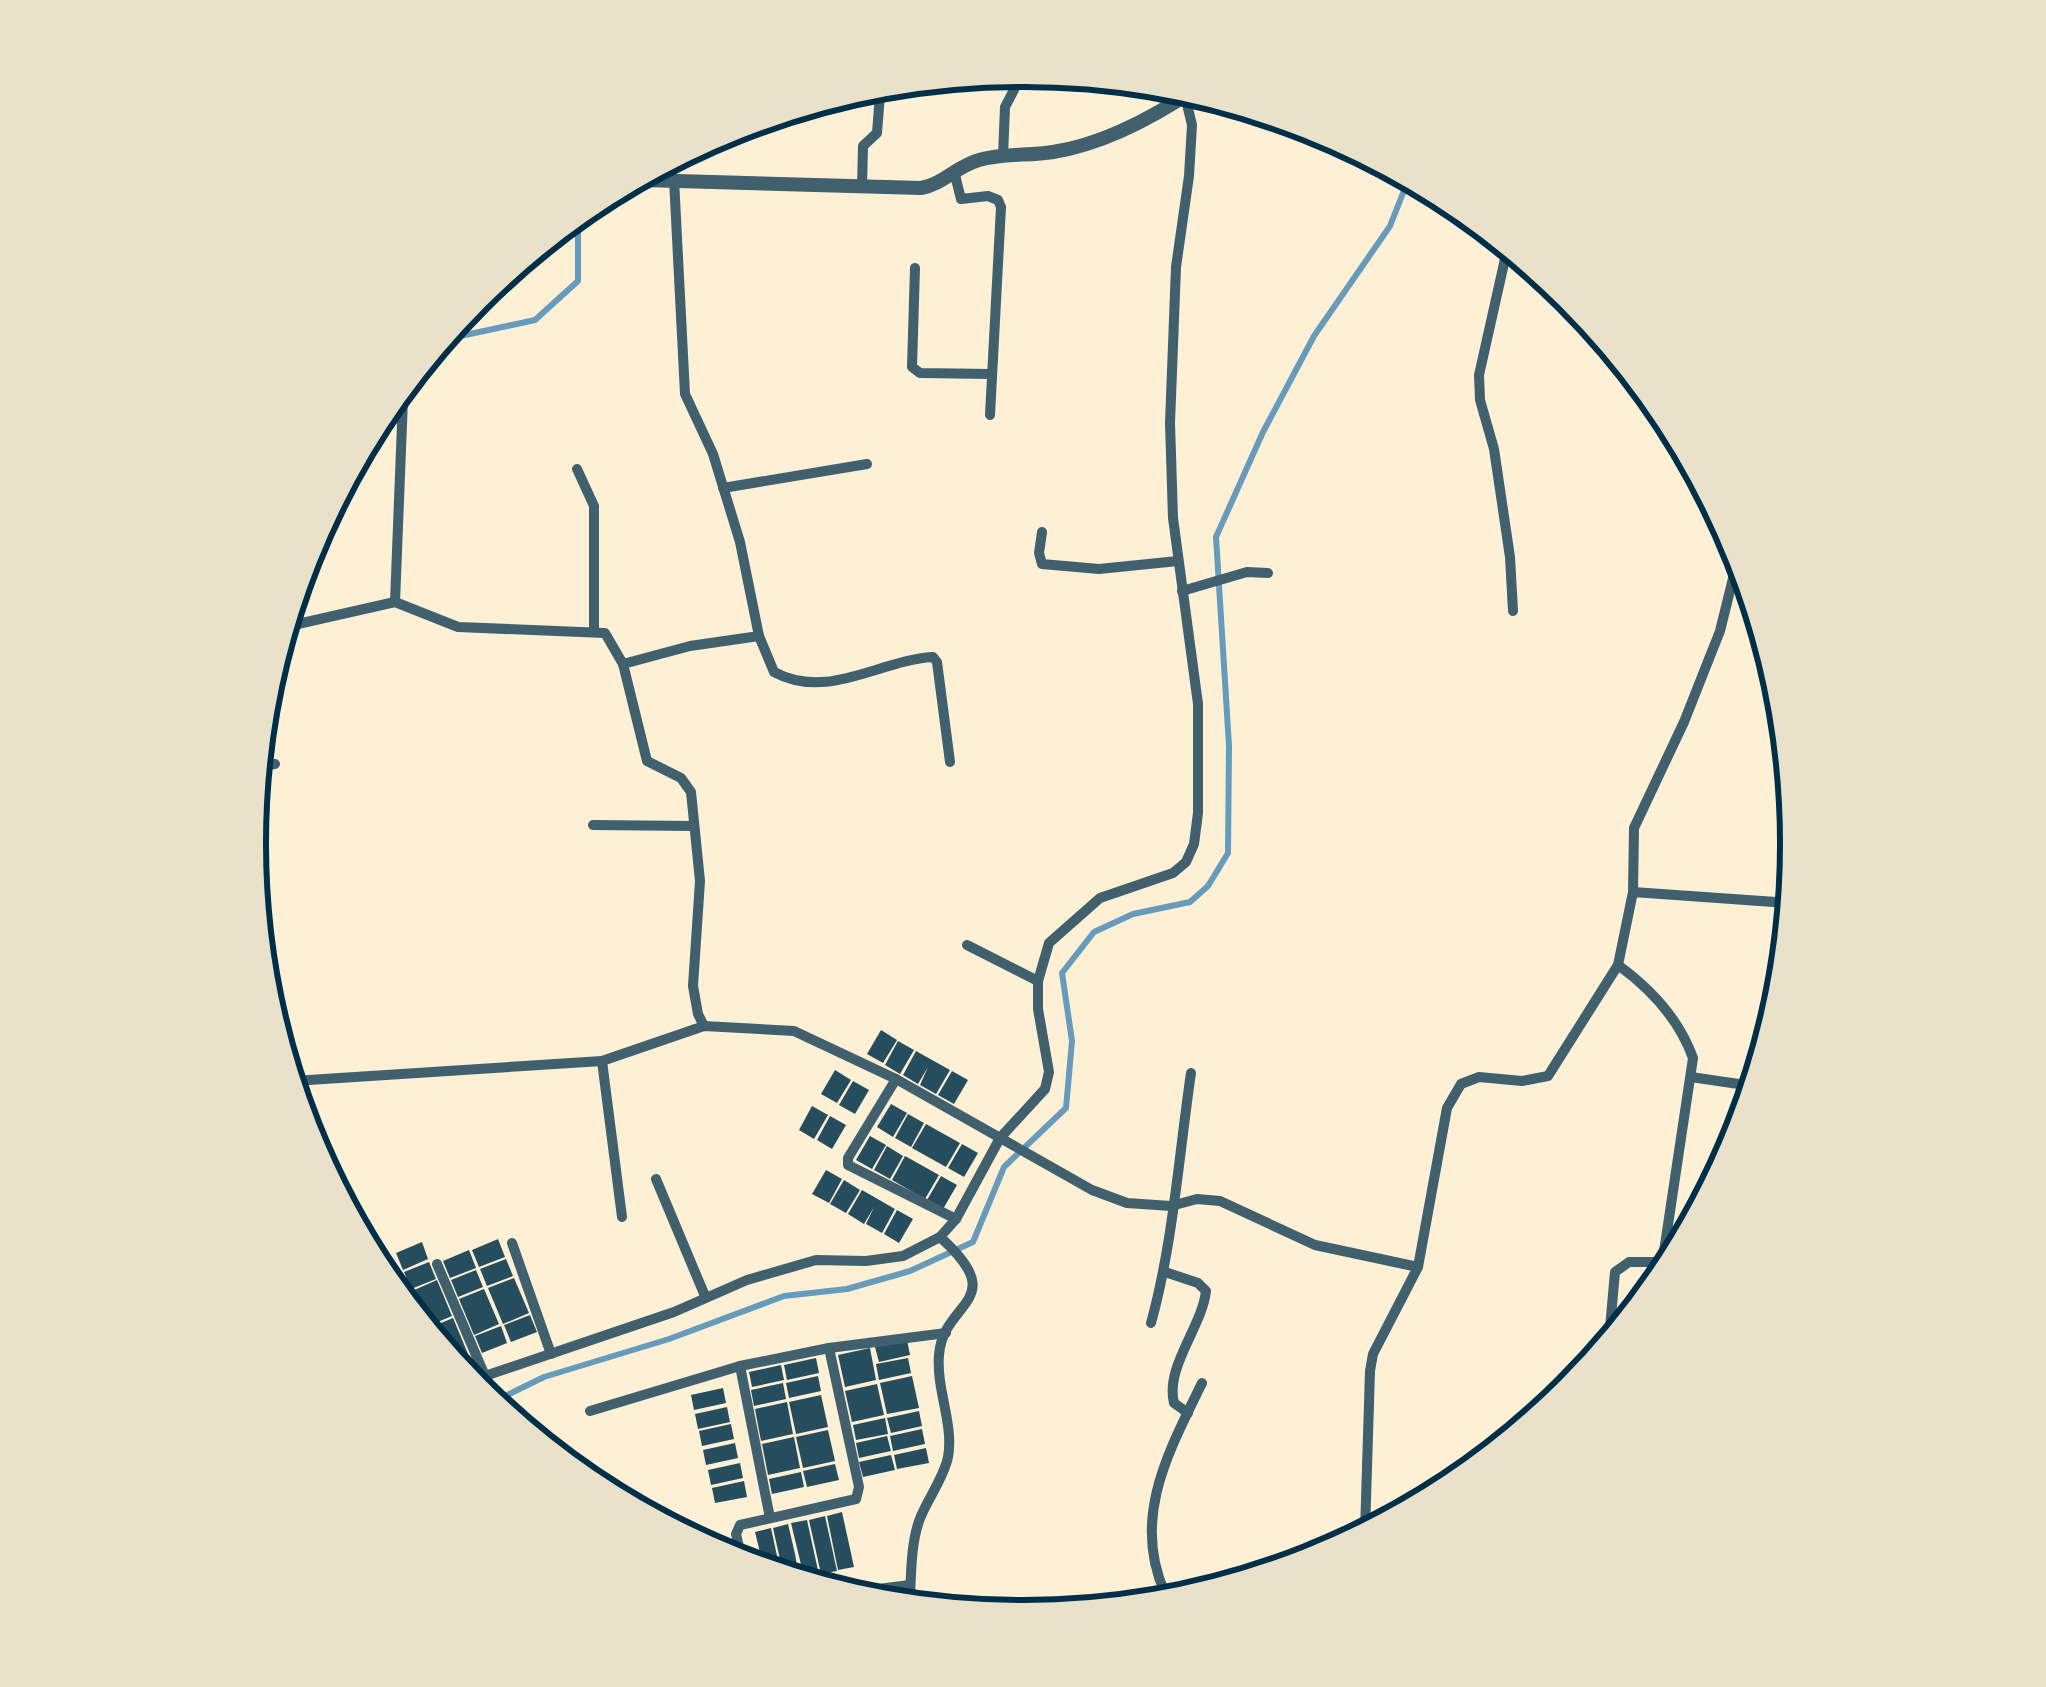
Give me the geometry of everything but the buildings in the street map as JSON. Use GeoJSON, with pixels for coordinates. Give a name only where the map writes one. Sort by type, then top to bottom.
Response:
{"type":"FeatureCollection","features":[{"type":"Feature","properties":{"kind":"street"},"geometry":{"type":"LineString","coordinates":[[1003,157],[1005,107],[1016,87]]}},
{"type":"Feature","properties":{"kind":"street"},"geometry":{"type":"LineString","coordinates":[[862,187],[863,146],[877,133],[879,101]]}},
{"type":"Feature","properties":{"kind":"street"},"geometry":{"type":"LineString","coordinates":[[661,179],[921,188],[934,186],[983,158],[1055,152],[1100,139],[1174,103]]}},
{"type":"Feature","properties":{"kind":"street"},"geometry":{"type":"LineString","coordinates":[[486,1376],[816,1260],[903,1256],[944,1241],[1005,1140],[1045,1089],[1049,1072],[1038,981],[1049,943],[1100,898],[1173,873],[1186,862],[1198,813],[1198,704],[1178,561],[1170,400],[1176,268],[1190,176],[1191,107]]}},
{"type":"Feature","properties":{"kind":"street"},"geometry":{"type":"LineString","coordinates":[[954,171],[961,199],[988,196],[1001,207],[989,415]]}},
{"type":"Feature","properties":{"kind":"street"},"geometry":{"type":"LineString","coordinates":[[674,179],[682,377],[723,488],[760,636],[775,672],[801,682],[828,683],[933,657],[950,762]]}},
{"type":"Feature","properties":{"kind":"street"},"geometry":{"type":"LineString","coordinates":[[1505,260],[1479,375],[1510,557],[1513,610]]}},
{"type":"Feature","properties":{"kind":"street"},"geometry":{"type":"LineString","coordinates":[[915,268],[912,368],[920,373],[992,374]]}},
{"type":"Feature","properties":{"kind":"street"},"geometry":{"type":"LineString","coordinates":[[394,602],[402,411]]}},
{"type":"Feature","properties":{"kind":"street"},"geometry":{"type":"LineString","coordinates":[[723,488],[867,464]]}},
{"type":"Feature","properties":{"kind":"street"},"geometry":{"type":"LineString","coordinates":[[577,469],[594,506],[594,631]]}},
{"type":"Feature","properties":{"kind":"street"},"geometry":{"type":"LineString","coordinates":[[1042,532],[1039,560],[1063,569],[1178,561]]}},
{"type":"Feature","properties":{"kind":"street"},"geometry":{"type":"LineString","coordinates":[[1182,591],[1247,572],[1268,572]]}},
{"type":"Feature","properties":{"kind":"street"},"geometry":{"type":"LineString","coordinates":[[1365,1518],[1373,1354],[1418,1267],[1448,1108],[1461,1084],[1479,1077],[1522,1081],[1548,1076],[1618,965],[1633,892],[1634,827],[1684,722],[1734,586]]}},
{"type":"Feature","properties":{"kind":"street"},"geometry":{"type":"LineString","coordinates":[[300,624],[394,602],[458,627],[605,633],[623,664],[647,761],[681,778],[691,792],[700,881],[693,986],[704,1026]]}},
{"type":"Feature","properties":{"kind":"street"},"geometry":{"type":"LineString","coordinates":[[623,664],[690,646],[760,636]]}},
{"type":"Feature","properties":{"kind":"street"},"geometry":{"type":"LineString","coordinates":[[593,825],[694,826]]}},
{"type":"Feature","properties":{"kind":"street"},"geometry":{"type":"LineString","coordinates":[[1633,892],[1777,902]]}},
{"type":"Feature","properties":{"kind":"street"},"geometry":{"type":"LineString","coordinates":[[967,945],[1038,981]]}},
{"type":"Feature","properties":{"kind":"street"},"geometry":{"type":"LineString","coordinates":[[1618,965],[1643,983],[1684,1035],[1693,1058],[1665,1244]]}},
{"type":"Feature","properties":{"kind":"street"},"geometry":{"type":"LineString","coordinates":[[305,1081],[602,1060],[704,1026],[782,1029],[808,1035],[896,1079],[1092,1190],[1127,1203],[1171,1206],[1197,1199],[1220,1201],[1297,1239],[1418,1267]]}},
{"type":"Feature","properties":{"kind":"street"},"geometry":{"type":"LineString","coordinates":[[602,1060],[622,1217]]}},
{"type":"Feature","properties":{"kind":"street"},"geometry":{"type":"LineString","coordinates":[[1151,1323],[1165,1272],[1192,1072]]}},
{"type":"Feature","properties":{"kind":"street"},"geometry":{"type":"LineString","coordinates":[[1691,1077],[1740,1084]]}},
{"type":"Feature","properties":{"kind":"street"},"geometry":{"type":"LineString","coordinates":[[896,1079],[848,1165],[956,1219]]}},
{"type":"Feature","properties":{"kind":"street"},"geometry":{"type":"LineString","coordinates":[[656,1178],[705,1296]]}},
{"type":"Feature","properties":{"kind":"street"},"geometry":{"type":"LineString","coordinates":[[910,1591],[918,1522],[949,1454],[938,1354],[974,1285],[968,1268],[944,1241]]}},
{"type":"Feature","properties":{"kind":"street"},"geometry":{"type":"LineString","coordinates":[[512,1243],[551,1354]]}},
{"type":"Feature","properties":{"kind":"street"},"geometry":{"type":"LineString","coordinates":[[1611,1319],[1615,1272],[1629,1262],[1654,1260]]}},
{"type":"Feature","properties":{"kind":"street"},"geometry":{"type":"LineString","coordinates":[[437,1264],[484,1374]]}},
{"type":"Feature","properties":{"kind":"street"},"geometry":{"type":"LineString","coordinates":[[1165,1272],[1198,1283],[1206,1291],[1172,1387],[1174,1402],[1188,1413]]}},
{"type":"Feature","properties":{"kind":"street"},"geometry":{"type":"LineString","coordinates":[[590,1411],[740,1366],[829,1348],[946,1333]]}},
{"type":"Feature","properties":{"kind":"street"},"geometry":{"type":"LineString","coordinates":[[739,1544],[736,1529],[856,1499],[859,1487],[829,1348]]}},
{"type":"Feature","properties":{"kind":"street"},"geometry":{"type":"LineString","coordinates":[[740,1366],[770,1518]]}},
{"type":"Feature","properties":{"kind":"street"},"geometry":{"type":"LineString","coordinates":[[1162,1587],[1150,1532],[1151,1505],[1202,1383]]}},
{"type":"Feature","properties":{"kind":"waterway"},"geometry":{"type":"LineString","coordinates":[[506,1395],[544,1377],[669,1339],[784,1296],[847,1289],[910,1271],[973,1242],[1004,1167],[1066,1108],[1072,1041],[1062,973],[1094,932],[1133,914],[1190,902],[1208,886],[1228,853],[1229,746],[1216,537],[1263,432],[1314,336],[1390,226],[1404,190]]}},
{"type":"Feature","properties":{"kind":"waterway"},"geometry":{"type":"LineString","coordinates":[[463,335],[535,320],[578,281],[578,232]]}}]}
